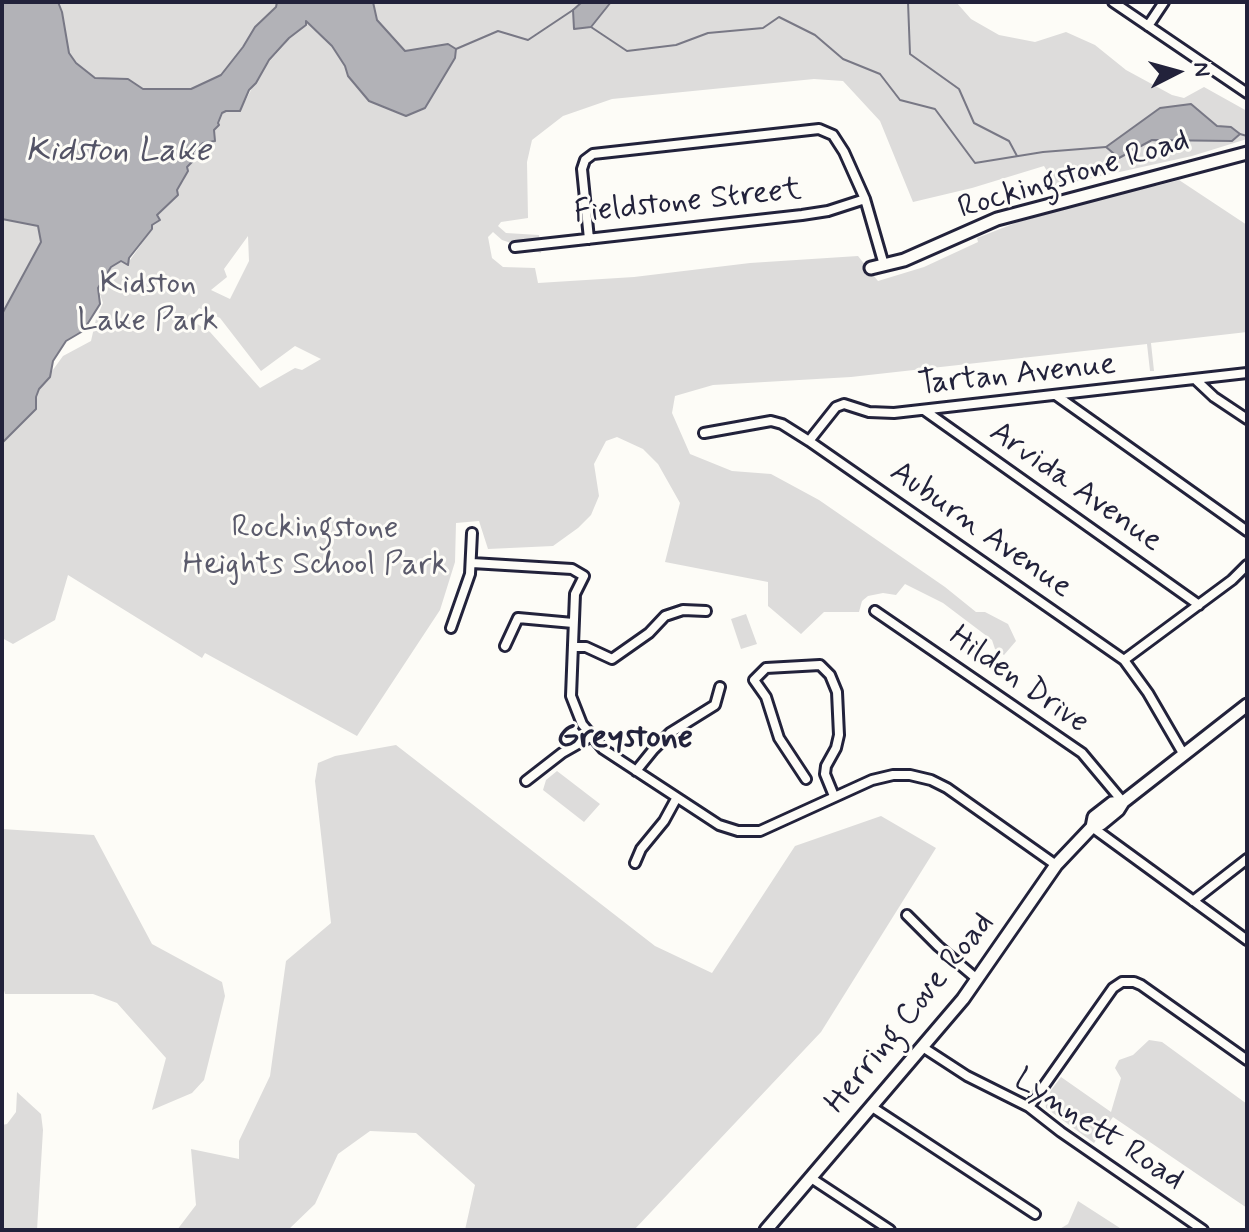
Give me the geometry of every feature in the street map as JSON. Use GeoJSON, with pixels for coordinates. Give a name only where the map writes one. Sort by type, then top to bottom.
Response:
{"type":"FeatureCollection","features":[{"type":"Feature","properties":{"kind":"main road","name":"Rockingstone Road"},"geometry":{"type":"LineString","coordinates":[[877,266],[904,260],[997,219],[1247,153]]}},
{"type":"Feature","properties":{"kind":"main road","name":"Herring Cove Road"},"geometry":{"type":"LineString","coordinates":[[766,1230],[924,1048],[977,979],[1056,865],[1092,827],[1094,817],[1112,803],[1123,802],[1247,705]]}},
{"type":"Feature","properties":{"kind":"street"},"geometry":{"type":"LineString","coordinates":[[1113,2],[1247,93]]}},
{"type":"Feature","properties":{"kind":"street"},"geometry":{"type":"LineString","coordinates":[[1148,26],[1164,2]]}},
{"type":"Feature","properties":{"kind":"street"},"geometry":{"type":"LineString","coordinates":[[589,239],[582,169],[587,158],[597,153],[823,130],[837,139],[865,199],[877,266]]}},
{"type":"Feature","properties":{"kind":"street","name":"Fieldstone Street"},"geometry":{"type":"LineString","coordinates":[[515,247],[802,215],[828,211],[865,199]]}},
{"type":"Feature","properties":{"kind":"street","name":"Tartan Avenue"},"geometry":{"type":"LineString","coordinates":[[809,441],[836,407],[841,405],[878,413],[924,410],[1247,373]]}},
{"type":"Feature","properties":{"kind":"street"},"geometry":{"type":"LineString","coordinates":[[1197,381],[1214,397],[1247,419]]}},
{"type":"Feature","properties":{"kind":"street"},"geometry":{"type":"LineString","coordinates":[[1056,395],[1247,531]]}},
{"type":"Feature","properties":{"kind":"street","name":"Arvida Avenue"},"geometry":{"type":"LineString","coordinates":[[924,410],[1199,605]]}},
{"type":"Feature","properties":{"kind":"street","name":"Auburn Avenue"},"geometry":{"type":"LineString","coordinates":[[704,433],[774,421],[809,441],[1124,660],[1148,693],[1184,755]]}},
{"type":"Feature","properties":{"kind":"street"},"geometry":{"type":"LineString","coordinates":[[451,628],[466,592],[472,563],[472,533]]}},
{"type":"Feature","properties":{"kind":"street"},"geometry":{"type":"LineString","coordinates":[[472,563],[579,571],[584,576],[575,594],[571,696],[582,724],[603,749],[719,825],[747,832],[772,826],[834,796],[884,777],[906,775],[924,778],[947,788],[1056,865]]}},
{"type":"Feature","properties":{"kind":"street"},"geometry":{"type":"LineString","coordinates":[[1124,660],[1247,565]]}},
{"type":"Feature","properties":{"kind":"street"},"geometry":{"type":"LineString","coordinates":[[573,647],[586,647],[612,659],[649,633],[665,616],[683,610],[706,611]]}},
{"type":"Feature","properties":{"kind":"street","name":"Hilden Drive"},"geometry":{"type":"LineString","coordinates":[[875,611],[1082,753],[1123,802]]}},
{"type":"Feature","properties":{"kind":"street"},"geometry":{"type":"LineString","coordinates":[[505,646],[518,618],[573,623]]}},
{"type":"Feature","properties":{"kind":"street"},"geometry":{"type":"LineString","coordinates":[[806,779],[779,738],[766,697],[754,680],[766,668],[820,665],[829,672],[837,692],[839,735],[825,774],[834,796]]}},
{"type":"Feature","properties":{"kind":"street"},"geometry":{"type":"LineString","coordinates":[[636,771],[670,733],[715,705],[720,687]]}},
{"type":"Feature","properties":{"kind":"street"},"geometry":{"type":"LineString","coordinates":[[526,781],[562,753],[592,736]]}},
{"type":"Feature","properties":{"kind":"street"},"geometry":{"type":"LineString","coordinates":[[635,863],[676,799]]}},
{"type":"Feature","properties":{"kind":"street"},"geometry":{"type":"LineString","coordinates":[[1092,827],[1247,940]]}},
{"type":"Feature","properties":{"kind":"street"},"geometry":{"type":"LineString","coordinates":[[1193,901],[1247,859]]}},
{"type":"Feature","properties":{"kind":"street"},"geometry":{"type":"LineString","coordinates":[[907,915],[977,979]]}},
{"type":"Feature","properties":{"kind":"street"},"geometry":{"type":"LineString","coordinates":[[1029,1107],[1113,988],[1121,983],[1131,981],[1141,985],[1247,1060]]}},
{"type":"Feature","properties":{"kind":"street","name":"Lynnett Road"},"geometry":{"type":"LineString","coordinates":[[924,1048],[967,1076],[1029,1107],[1203,1230]]}},
{"type":"Feature","properties":{"kind":"street"},"geometry":{"type":"LineString","coordinates":[[872,1107],[1035,1214]]}},
{"type":"Feature","properties":{"kind":"street"},"geometry":{"type":"LineString","coordinates":[[811,1178],[890,1230]]}},
{"type":"Feature","properties":{"kind":"green space"},"geometry":{"type":"Polygon","coordinates":[[[58,2],[281,2],[232,79],[191,89],[143,89],[128,79],[95,78],[76,63],[69,53],[58,2]]]}},
{"type":"Feature","properties":{"kind":"green space"},"geometry":{"type":"Polygon","coordinates":[[[352,2],[582,2],[573,10],[591,27],[611,2],[956,2],[971,19],[999,35],[1035,42],[1066,32],[1095,45],[1126,70],[1172,95],[1184,98],[1204,87],[1247,111],[1247,139],[1192,156],[1056,186],[1044,166],[913,202],[880,121],[843,81],[814,79],[612,99],[563,116],[532,140],[527,162],[528,218],[501,222],[498,226],[506,233],[539,235],[541,253],[502,240],[493,232],[488,237],[492,258],[503,267],[535,268],[538,283],[858,256],[878,281],[924,267],[978,242],[977,238],[1018,222],[1179,180],[1247,225],[1247,332],[1151,343],[1154,371],[1150,371],[1147,344],[851,377],[713,385],[675,396],[672,413],[690,454],[732,471],[771,474],[819,500],[976,612],[985,612],[1008,624],[1016,641],[1004,655],[995,649],[992,640],[943,603],[905,584],[896,595],[883,593],[868,596],[862,601],[859,612],[824,612],[801,634],[768,606],[768,582],[665,562],[680,503],[658,464],[643,449],[617,437],[606,441],[594,464],[599,496],[591,515],[553,546],[488,549],[479,521],[456,523],[455,562],[440,610],[357,736],[205,653],[202,658],[68,575],[55,620],[13,644],[2,638],[2,443],[36,409],[39,389],[63,356],[91,341],[103,303],[98,288],[111,267],[118,262],[128,263],[152,229],[156,215],[178,195],[186,167],[193,160],[192,154],[203,143],[215,141],[214,130],[222,113],[240,111],[261,71],[285,44],[292,15],[383,47],[352,2]],[[1217,126],[1152,140],[1232,141],[1231,127],[1217,126]],[[248,236],[224,269],[227,277],[211,290],[230,299],[249,261],[248,236]],[[199,308],[191,320],[210,332],[260,388],[295,368],[302,370],[321,359],[295,346],[261,371],[220,318],[199,308]]]}},
{"type":"Feature","properties":{"kind":"green space"},"geometry":{"type":"Polygon","coordinates":[[[2,219],[38,226],[41,242],[2,314],[2,219]]]}},
{"type":"Feature","properties":{"kind":"green space"},"geometry":{"type":"Polygon","coordinates":[[[746,614],[757,644],[741,649],[731,619],[746,614]]]}},
{"type":"Feature","properties":{"kind":"green space"},"geometry":{"type":"Polygon","coordinates":[[[396,745],[655,946],[712,973],[795,846],[881,816],[936,848],[821,1032],[634,1230],[465,1230],[475,1185],[416,1133],[370,1131],[338,1154],[315,1204],[288,1230],[177,1230],[196,1205],[191,1149],[239,1159],[239,1141],[270,1076],[286,961],[331,923],[315,781],[318,763],[335,756],[396,745]]]}},
{"type":"Feature","properties":{"kind":"green space"},"geometry":{"type":"Polygon","coordinates":[[[557,771],[600,804],[584,822],[543,790],[546,780],[557,771]]]}},
{"type":"Feature","properties":{"kind":"green space"},"geometry":{"type":"Polygon","coordinates":[[[2,829],[94,835],[152,944],[222,982],[225,996],[204,1080],[192,1093],[152,1110],[166,1058],[117,1003],[93,994],[5,994],[2,983],[2,829]]]}},
{"type":"Feature","properties":{"kind":"green space"},"geometry":{"type":"Polygon","coordinates":[[[1149,1040],[1162,1042],[1247,1104],[1247,1208],[1113,1117],[1094,1143],[1046,1108],[1045,1098],[1061,1077],[1111,1112],[1121,1078],[1115,1068],[1119,1060],[1133,1055],[1149,1040]]]}},
{"type":"Feature","properties":{"kind":"green space"},"geometry":{"type":"Polygon","coordinates":[[[17,1092],[41,1114],[43,1130],[37,1230],[2,1230],[2,1125],[7,1124],[16,1112],[17,1092]]]}},
{"type":"Feature","properties":{"kind":"green space"},"geometry":{"type":"Polygon","coordinates":[[[1078,1201],[1123,1230],[1058,1230],[1068,1224],[1078,1201]]]}},
{"type":"Feature","properties":{"kind":"water","name":"Kidston Lake"},"geometry":{"type":"Polygon","coordinates":[[[2,2],[58,2],[69,53],[76,63],[95,78],[128,79],[143,89],[191,89],[221,75],[277,2],[373,2],[377,20],[405,51],[448,44],[456,49],[455,58],[425,108],[406,116],[369,101],[348,76],[332,46],[306,21],[306,25],[269,60],[249,90],[240,111],[222,113],[214,130],[215,141],[203,143],[193,152],[193,161],[187,167],[188,171],[177,190],[178,195],[157,215],[160,220],[152,225],[129,258],[128,265],[121,261],[111,267],[98,288],[100,304],[83,331],[66,341],[53,361],[50,377],[36,397],[36,409],[2,443],[2,314],[41,242],[38,226],[2,219],[2,2]]]}},
{"type":"Feature","properties":{"kind":"water"},"geometry":{"type":"Polygon","coordinates":[[[582,2],[611,2],[591,27],[574,29],[573,10],[582,2]]]}},
{"type":"Feature","properties":{"kind":"water"},"geometry":{"type":"Polygon","coordinates":[[[1191,104],[1217,126],[1231,127],[1240,134],[1232,141],[1152,140],[1119,158],[1106,147],[1160,108],[1191,104]]]}},
{"type":"Feature","properties":{"kind":"waterway"},"geometry":{"type":"LineString","coordinates":[[908,2],[910,54],[959,89],[974,123],[1009,141],[1017,156]]}},
{"type":"Feature","properties":{"kind":"waterway"},"geometry":{"type":"LineString","coordinates":[[456,49],[498,31],[528,40],[573,10]]}},
{"type":"Feature","properties":{"kind":"waterway"},"geometry":{"type":"LineString","coordinates":[[591,27],[627,51],[676,45],[708,33],[763,28],[779,17],[815,35],[843,59],[880,74],[900,100],[935,109],[975,163],[1043,152],[1106,147]]}},
{"type":"Feature","properties":{"kind":"waterway"},"geometry":{"type":"LineString","coordinates":[[1240,134],[1247,136]]}},
{"type":"Feature","properties":{"kind":"district","name":"Greystone"},"geometry":{"type":"Point","coordinates":[625,739]}},
{"type":"Feature","properties":{"kind":"park label","name":"Kidston Lake Park"},"geometry":{"type":"Point","coordinates":[148,304]}},
{"type":"Feature","properties":{"kind":"park label","name":"Rockingstone Heights School Park"},"geometry":{"type":"Point","coordinates":[315,548]}}]}
